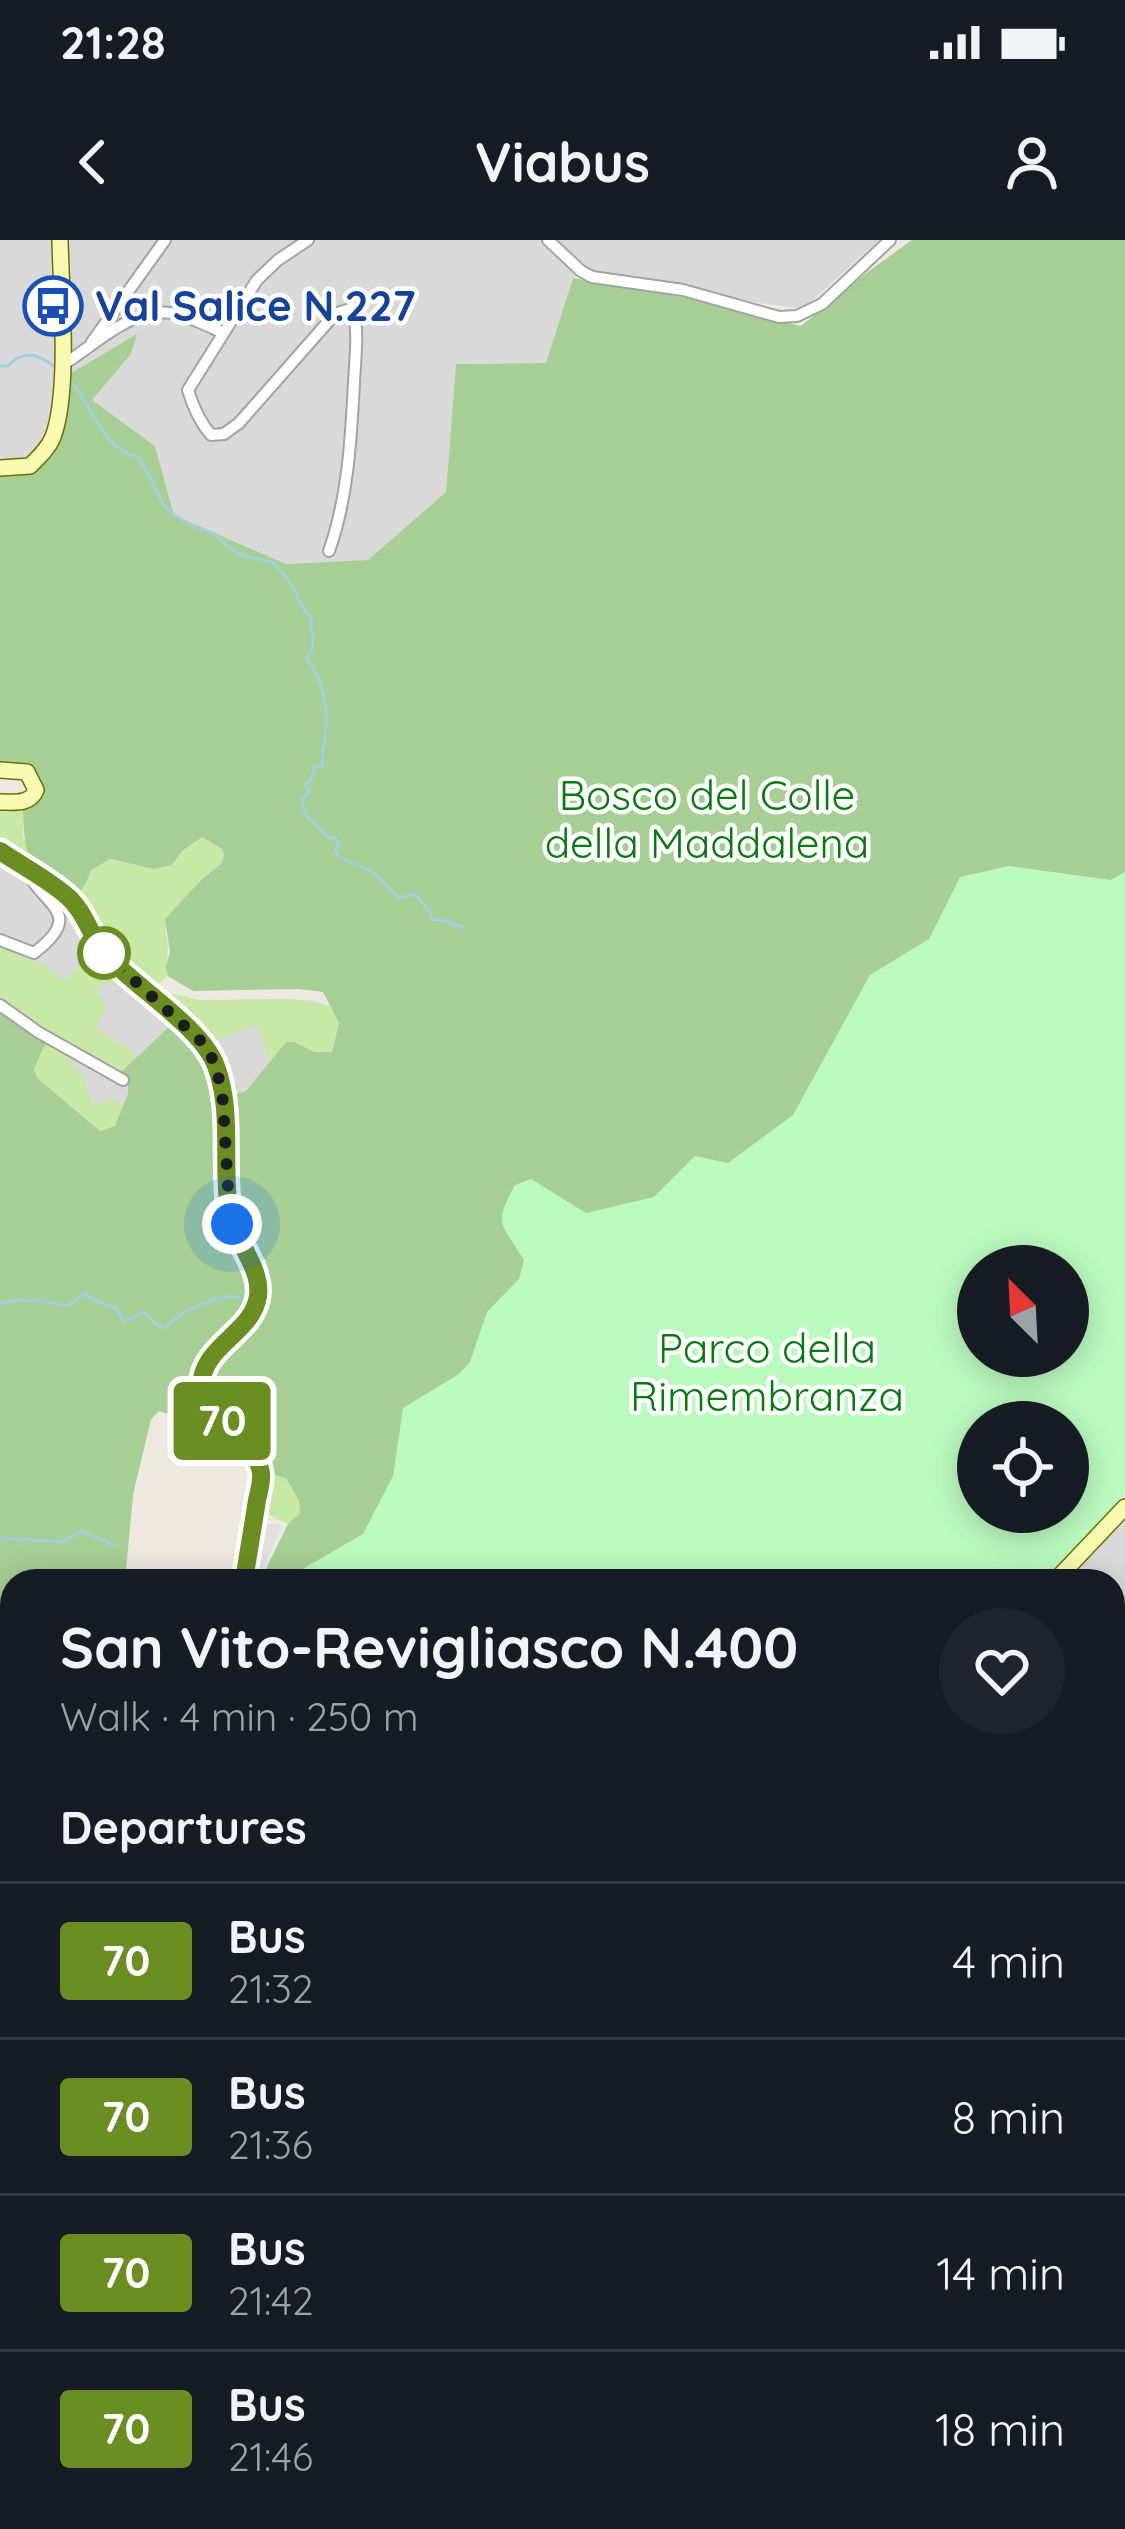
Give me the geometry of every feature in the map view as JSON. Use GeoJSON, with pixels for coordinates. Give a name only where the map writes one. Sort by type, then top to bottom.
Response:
{"type":"FeatureCollection","features":[{"type":"Feature","properties":{"kind":"street"},"geometry":{"type":"LineString","coordinates":[[0,469],[30,466],[51,441],[57,420],[60,240]]}},
{"type":"Feature","properties":{"kind":"street"},"geometry":{"type":"LineString","coordinates":[[90,345],[165,240]]}},
{"type":"Feature","properties":{"kind":"street"},"geometry":{"type":"LineString","coordinates":[[308,240],[257,280],[188,390],[193,409],[211,435],[224,434],[335,314],[352,308],[356,334],[351,428],[339,522],[329,551]]}},
{"type":"Feature","properties":{"kind":"street"},"geometry":{"type":"LineString","coordinates":[[548,240],[592,277],[683,290],[779,317],[797,316],[822,304],[890,240]]}},
{"type":"Feature","properties":{"kind":"street"},"geometry":{"type":"LineString","coordinates":[[61,371],[121,325],[154,314],[171,313],[223,333]]}},
{"type":"Feature","properties":{"kind":"street"},"geometry":{"type":"LineString","coordinates":[[0,770],[27,772],[36,790],[23,801],[0,802]]}},
{"type":"Feature","properties":{"kind":"street"},"geometry":{"type":"LineString","coordinates":[[0,851],[74,902],[104,954],[202,1042],[216,1065],[223,1101],[230,1215],[259,1292],[249,1319],[210,1360],[201,1393],[254,1456],[261,1475],[246,1569]]}},
{"type":"Feature","properties":{"kind":"street"},"geometry":{"type":"LineString","coordinates":[[0,940],[34,952],[59,923],[58,911],[24,867]]}},
{"type":"Feature","properties":{"kind":"street"},"geometry":{"type":"LineString","coordinates":[[0,1005],[122,1080]]}},
{"type":"Feature","properties":{"kind":"street"},"geometry":{"type":"LineString","coordinates":[[1067,1569],[1125,1508]]}},
{"type":"Feature","properties":{"kind":"shaded area"},"geometry":{"type":"Polygon","coordinates":[[[0,240],[879,240],[803,309],[590,270],[573,278],[546,363],[456,364],[446,492],[368,560],[286,564],[174,515],[155,446],[91,400],[131,354],[136,335],[52,416],[43,445],[31,457],[0,462],[0,240]]]}},
{"type":"Feature","properties":{"kind":"shaded area"},"geometry":{"type":"Polygon","coordinates":[[[0,855],[72,906],[92,945],[166,999],[172,994],[194,1000],[291,999],[331,1007],[246,1091],[227,1097],[213,1050],[123,1077],[128,1094],[118,1121],[108,1130],[0,1002],[0,855]]]}},
{"type":"Feature","properties":{"kind":"shaded area"},"geometry":{"type":"Polygon","coordinates":[[[1125,1520],[1125,1569],[1076,1569],[1125,1520]]]}},
{"type":"Feature","properties":{"kind":"shaded area"},"geometry":{"type":"Polygon","coordinates":[[[268,1524],[283,1525],[262,1569],[246,1566],[252,1537],[261,1538],[268,1524]]]}},
{"type":"Feature","properties":{"kind":"green space","name":"Bosco del Colle della Maddalena"},"geometry":{"type":"Polygon","coordinates":[[[912,240],[1125,240],[1125,1478],[1089,1512],[1089,1401],[957,1401],[957,1533],[1067,1533],[1030,1569],[266,1569],[288,1524],[300,1513],[299,1501],[286,1478],[265,1473],[227,1425],[209,1385],[209,1372],[265,1296],[234,1206],[227,1097],[246,1091],[286,1042],[315,1052],[332,1052],[339,1023],[323,992],[193,991],[168,976],[165,919],[221,864],[224,855],[202,837],[172,865],[154,869],[110,859],[91,870],[75,898],[32,862],[23,807],[39,801],[39,775],[18,766],[0,766],[0,476],[22,474],[49,458],[62,429],[68,375],[137,334],[131,354],[92,400],[155,446],[174,515],[286,564],[368,560],[446,492],[456,364],[546,363],[573,278],[687,298],[801,326],[912,240]]]}},
{"type":"Feature","properties":{"kind":"green space"},"geometry":{"type":"Polygon","coordinates":[[[0,805],[23,807],[23,836],[34,868],[0,846],[0,805]]]}},
{"type":"Feature","properties":{"kind":"green space"},"geometry":{"type":"Polygon","coordinates":[[[202,837],[224,855],[165,931],[168,976],[158,984],[124,959],[75,898],[90,870],[110,859],[154,869],[172,865],[202,837]]]}},
{"type":"Feature","properties":{"kind":"green space","name":"Parco della Rimembranza"},"geometry":{"type":"Polygon","coordinates":[[[1009,866],[1111,880],[1125,872],[1125,1493],[1089,1532],[1089,1401],[957,1401],[957,1533],[1088,1533],[1055,1569],[302,1569],[363,1534],[393,1476],[403,1408],[459,1374],[470,1362],[487,1312],[519,1279],[524,1260],[502,1217],[515,1185],[531,1179],[586,1213],[654,1197],[695,1156],[728,1163],[793,1115],[870,975],[929,939],[960,877],[1009,866]]]}},
{"type":"Feature","properties":{"kind":"green space"},"geometry":{"type":"Polygon","coordinates":[[[0,944],[66,981],[97,952],[123,977],[117,985],[100,985],[96,993],[107,1007],[95,1027],[136,1055],[119,1074],[0,1002],[0,944]]]}},
{"type":"Feature","properties":{"kind":"green space"},"geometry":{"type":"Polygon","coordinates":[[[172,994],[201,1000],[299,1000],[331,1007],[339,1023],[332,1052],[315,1052],[286,1042],[271,1062],[256,1024],[209,1044],[166,999],[172,994]]]}},
{"type":"Feature","properties":{"kind":"green space"},"geometry":{"type":"Polygon","coordinates":[[[0,1008],[47,1040],[34,1069],[37,1078],[100,1131],[115,1126],[128,1094],[128,1083],[119,1074],[173,1023],[203,1054],[211,1078],[217,1106],[219,1212],[249,1280],[245,1315],[208,1349],[201,1362],[207,1414],[179,1417],[159,1411],[151,1419],[133,1495],[126,1569],[0,1569],[0,1008]]]}},
{"type":"Feature","properties":{"kind":"green space"},"geometry":{"type":"Polygon","coordinates":[[[47,1040],[70,1056],[92,1103],[111,1099],[125,1106],[115,1126],[100,1131],[37,1078],[34,1069],[47,1040]]]}},
{"type":"Feature","properties":{"kind":"green space"},"geometry":{"type":"Polygon","coordinates":[[[265,1473],[286,1477],[299,1501],[300,1513],[288,1524],[262,1512],[265,1473]]]}},
{"type":"Feature","properties":{"kind":"waterway"},"geometry":{"type":"LineString","coordinates":[[0,366],[33,356],[58,369]]}},
{"type":"Feature","properties":{"kind":"waterway"},"geometry":{"type":"LineString","coordinates":[[69,380],[114,445],[141,462],[166,508],[185,522],[214,533],[234,551],[272,562],[311,617],[313,648],[307,659],[325,700],[326,732],[323,766],[315,767],[305,785],[310,790],[302,800],[309,818],[328,838],[335,838],[339,857],[374,873],[399,898],[415,894],[432,920],[464,928]]}},
{"type":"Feature","properties":{"kind":"waterway"},"geometry":{"type":"LineString","coordinates":[[0,1304],[24,1300],[67,1306],[86,1293],[116,1308],[124,1322],[143,1312],[166,1327],[199,1305],[238,1297]]}},
{"type":"Feature","properties":{"kind":"waterway"},"geometry":{"type":"LineString","coordinates":[[0,1538],[62,1542],[82,1531],[116,1546]]}},
{"type":"Feature","properties":{"kind":"bus line","name":"70"},"geometry":{"type":"LineString","coordinates":[[0,851],[74,902],[104,954],[202,1042],[216,1065],[223,1101],[230,1215],[259,1292],[249,1319],[210,1360],[201,1393],[259,1466],[246,1569]]}},
{"type":"Feature","properties":{"kind":"place","name":"Val Salice N.227"},"geometry":{"type":"Point","coordinates":[53,306]}},
{"type":"Feature","properties":{"kind":"route"},"geometry":{"type":"LineString","coordinates":[[104,953],[211,1054],[223,1101],[232,1224]]}}]}
